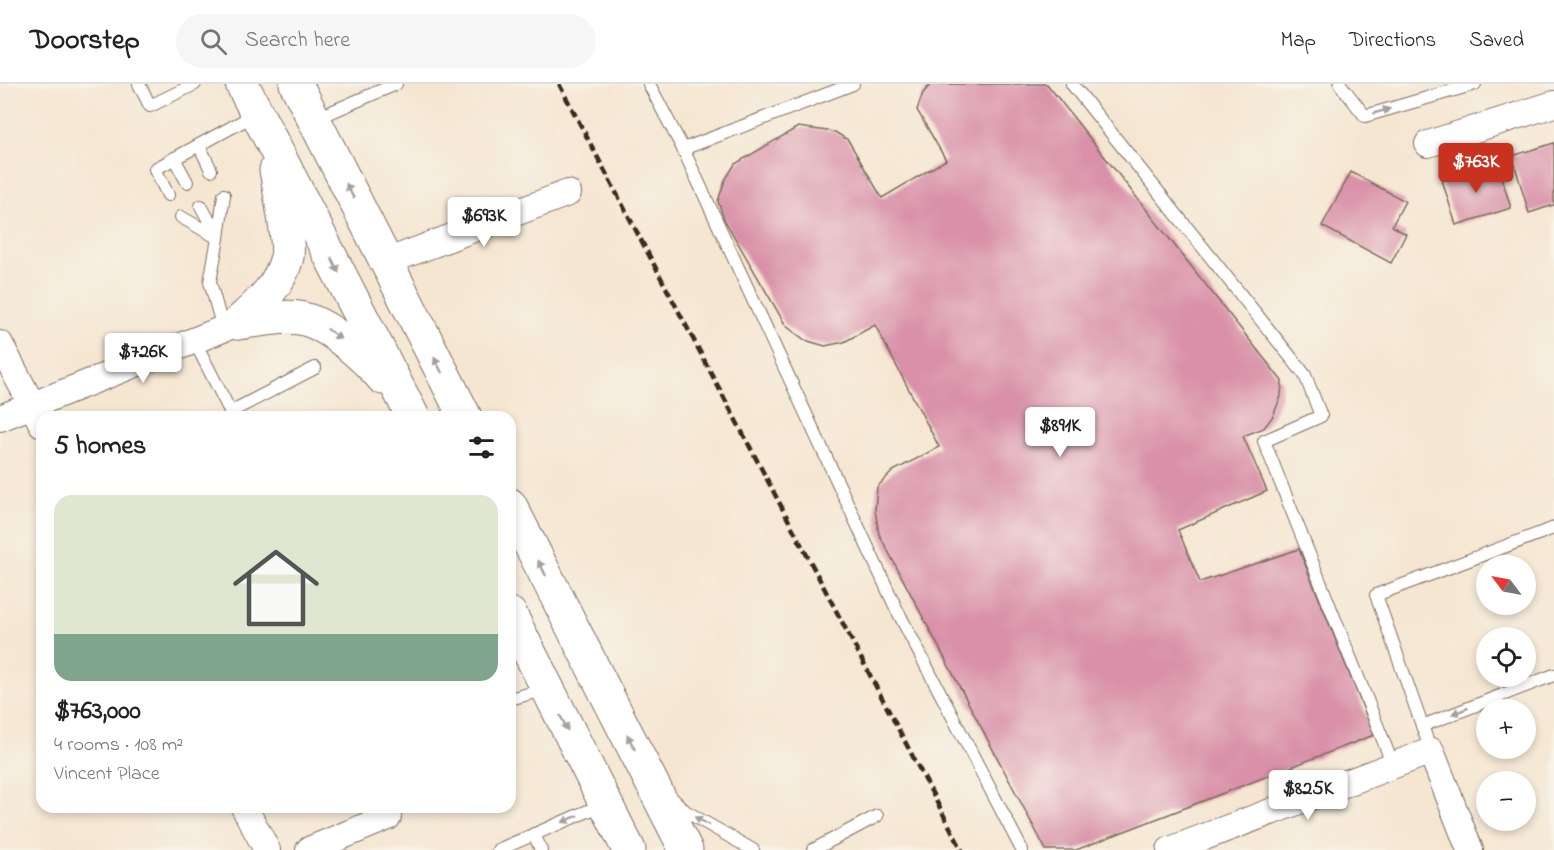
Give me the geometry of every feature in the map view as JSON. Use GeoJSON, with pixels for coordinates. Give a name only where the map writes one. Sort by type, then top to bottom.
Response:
{"type":"FeatureCollection","features":[{"type":"Feature","properties":{"kind":"highway"},"geometry":{"type":"LineString","coordinates":[[242,84],[409,411]]}},
{"type":"Feature","properties":{"kind":"highway"},"geometry":{"type":"LineString","coordinates":[[296,84],[462,411]]}},
{"type":"Feature","properties":{"kind":"highway"},"geometry":{"type":"LineString","coordinates":[[230,326],[264,300],[278,280],[288,255],[280,194],[264,126]]}},
{"type":"Feature","properties":{"kind":"highway"},"geometry":{"type":"LineString","coordinates":[[230,326],[299,318],[324,327],[381,375],[408,411]]}},
{"type":"Feature","properties":{"kind":"highway"},"geometry":{"type":"LineString","coordinates":[[516,517],[686,850]]}},
{"type":"Feature","properties":{"kind":"highway"},"geometry":{"type":"LineString","coordinates":[[516,626],[630,850]]}},
{"type":"Feature","properties":{"kind":"street"},"geometry":{"type":"LineString","coordinates":[[1428,144],[1554,104]]}},
{"type":"Feature","properties":{"kind":"street"},"geometry":{"type":"LineString","coordinates":[[386,262],[568,193]]}},
{"type":"Feature","properties":{"kind":"street"},"geometry":{"type":"LineString","coordinates":[[43,411],[194,340],[230,326]]}},
{"type":"Feature","properties":{"kind":"street"},"geometry":{"type":"LineString","coordinates":[[0,344],[36,412]]}},
{"type":"Feature","properties":{"kind":"street"},"geometry":{"type":"LineString","coordinates":[[0,418],[36,414]]}},
{"type":"Feature","properties":{"kind":"street"},"geometry":{"type":"LineString","coordinates":[[1170,850],[1431,751],[1470,850]]}},
{"type":"Feature","properties":{"kind":"street"},"geometry":{"type":"LineString","coordinates":[[247,813],[267,850]]}},
{"type":"Feature","properties":{"kind":"street"},"geometry":{"type":"LineString","coordinates":[[309,850],[388,818]]}},
{"type":"Feature","properties":{"kind":"lane"},"geometry":{"type":"LineString","coordinates":[[139,84],[150,106],[195,84]]}},
{"type":"Feature","properties":{"kind":"lane"},"geometry":{"type":"LineString","coordinates":[[314,119],[396,84]]}},
{"type":"Feature","properties":{"kind":"lane"},"geometry":{"type":"LineString","coordinates":[[650,84],[683,149],[896,608],[1022,850]]}},
{"type":"Feature","properties":{"kind":"lane"},"geometry":{"type":"LineString","coordinates":[[683,149],[853,84]]}},
{"type":"Feature","properties":{"kind":"lane"},"geometry":{"type":"LineString","coordinates":[[1072,84],[1305,375],[1321,416],[1264,441],[1393,765]]}},
{"type":"Feature","properties":{"kind":"lane"},"geometry":{"type":"LineString","coordinates":[[1340,84],[1365,116],[1475,84]]}},
{"type":"Feature","properties":{"kind":"lane"},"geometry":{"type":"LineString","coordinates":[[168,195],[154,169],[199,145],[264,126]]}},
{"type":"Feature","properties":{"kind":"lane"},"geometry":{"type":"LineString","coordinates":[[199,145],[211,170]]}},
{"type":"Feature","properties":{"kind":"lane"},"geometry":{"type":"LineString","coordinates":[[174,158],[188,183]]}},
{"type":"Feature","properties":{"kind":"lane"},"geometry":{"type":"LineString","coordinates":[[224,195],[219,238],[210,282],[230,326]]}},
{"type":"Feature","properties":{"kind":"lane"},"geometry":{"type":"LineString","coordinates":[[201,206],[219,238]]}},
{"type":"Feature","properties":{"kind":"lane"},"geometry":{"type":"LineString","coordinates":[[181,217],[219,238]]}},
{"type":"Feature","properties":{"kind":"lane"},"geometry":{"type":"LineString","coordinates":[[194,340],[230,411]]}},
{"type":"Feature","properties":{"kind":"lane"},"geometry":{"type":"LineString","coordinates":[[239,411],[315,368]]}},
{"type":"Feature","properties":{"kind":"lane"},"geometry":{"type":"LineString","coordinates":[[1431,751],[1376,595],[1554,528]]}},
{"type":"Feature","properties":{"kind":"lane"},"geometry":{"type":"LineString","coordinates":[[1422,726],[1554,675]]}},
{"type":"Feature","properties":{"kind":"lane"},"geometry":{"type":"LineString","coordinates":[[516,697],[547,688]]}},
{"type":"Feature","properties":{"kind":"lane"},"geometry":{"type":"LineString","coordinates":[[648,776],[685,811],[753,850]]}},
{"type":"Feature","properties":{"kind":"lane"},"geometry":{"type":"LineString","coordinates":[[498,850],[605,804]]}},
{"type":"Feature","properties":{"kind":"lane"},"geometry":{"type":"LineString","coordinates":[[813,850],[877,816]]}},
{"type":"Feature","properties":{"kind":"lane"},"geometry":{"type":"LineString","coordinates":[[534,834],[542,850]]}},
{"type":"Feature","properties":{"kind":"building"},"geometry":{"type":"Polygon","coordinates":[[[931,84],[1047,84],[1282,381],[1281,396],[1273,416],[1264,428],[1243,436],[1267,491],[1178,530],[1200,582],[1299,549],[1374,735],[1076,850],[1046,850],[879,534],[875,510],[877,487],[893,471],[939,447],[875,325],[844,342],[825,346],[805,340],[786,326],[724,219],[718,201],[725,180],[735,164],[798,127],[835,132],[848,140],[882,198],[946,160],[917,110],[923,93],[931,84]]]}},
{"type":"Feature","properties":{"kind":"building"},"geometry":{"type":"Polygon","coordinates":[[[1554,143],[1554,205],[1529,213],[1512,156],[1554,143]]]}},
{"type":"Feature","properties":{"kind":"building"},"geometry":{"type":"Polygon","coordinates":[[[1497,163],[1511,208],[1456,225],[1442,180],[1497,163]]]}},
{"type":"Feature","properties":{"kind":"building"},"geometry":{"type":"Polygon","coordinates":[[[1351,172],[1405,201],[1392,226],[1406,234],[1391,263],[1322,226],[1351,172]]]}},
{"type":"Feature","properties":{"kind":"railway"},"geometry":{"type":"LineString","coordinates":[[559,84],[962,850]]}}]}
